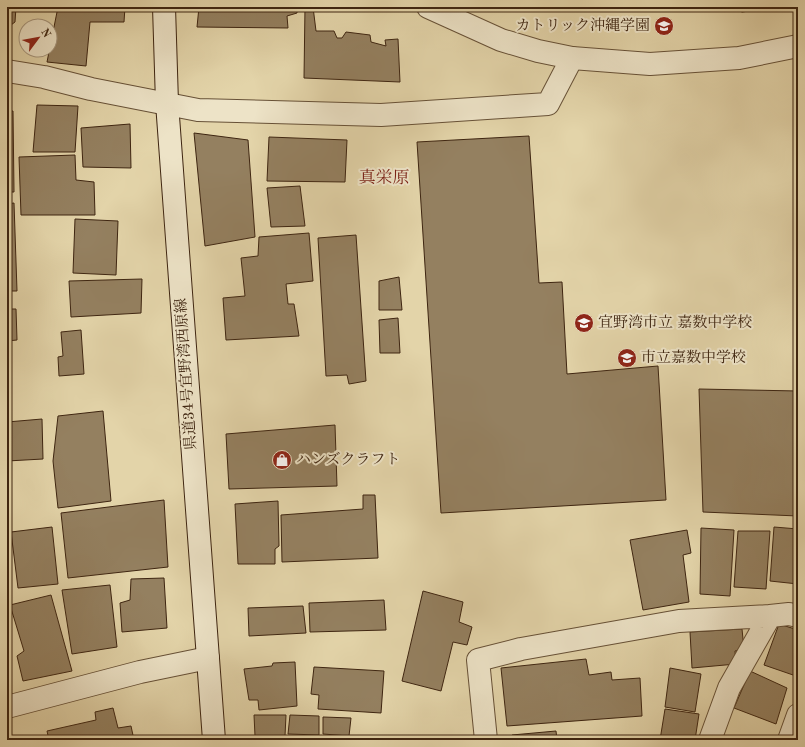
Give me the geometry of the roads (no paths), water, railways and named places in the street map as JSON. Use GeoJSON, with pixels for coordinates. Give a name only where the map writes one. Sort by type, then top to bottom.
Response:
{"type":"FeatureCollection","features":[{"type":"Feature","properties":{"kind":"street","name":"県道34号宜野湾西原線"},"geometry":{"type":"LineString","coordinates":[[164,7],[167,103],[214,740]]}},
{"type":"Feature","properties":{"kind":"street"},"geometry":{"type":"LineString","coordinates":[[430,8],[501,40],[538,51],[572,58],[650,64],[739,58],[798,46]]}},
{"type":"Feature","properties":{"kind":"street"},"geometry":{"type":"LineString","coordinates":[[7,71],[44,77],[198,110],[382,116],[548,104],[572,58]]}},
{"type":"Feature","properties":{"kind":"street"},"geometry":{"type":"LineString","coordinates":[[486,740],[478,660],[521,649],[679,621],[789,614],[798,616]]}},
{"type":"Feature","properties":{"kind":"street"},"geometry":{"type":"LineString","coordinates":[[710,740],[728,688],[770,616]]}},
{"type":"Feature","properties":{"kind":"street"},"geometry":{"type":"LineString","coordinates":[[7,707],[140,672],[208,658]]}},
{"type":"Feature","properties":{"kind":"street"},"geometry":{"type":"LineString","coordinates":[[789,740],[798,715]]}},
{"type":"Feature","properties":{"kind":"place","name":"カトリック沖縄学園"},"geometry":{"type":"Point","coordinates":[664,26]}},
{"type":"Feature","properties":{"kind":"place","name":"宜野湾市立 嘉数中学校"},"geometry":{"type":"Point","coordinates":[584,323]}},
{"type":"Feature","properties":{"kind":"place","name":"市立嘉数中学校"},"geometry":{"type":"Point","coordinates":[627,358]}},
{"type":"Feature","properties":{"kind":"place","name":"ハンズクラフト"},"geometry":{"type":"Point","coordinates":[282,460]}},
{"type":"Feature","properties":{"kind":"district","name":"真栄原"},"geometry":{"type":"Point","coordinates":[384,178]}}]}
